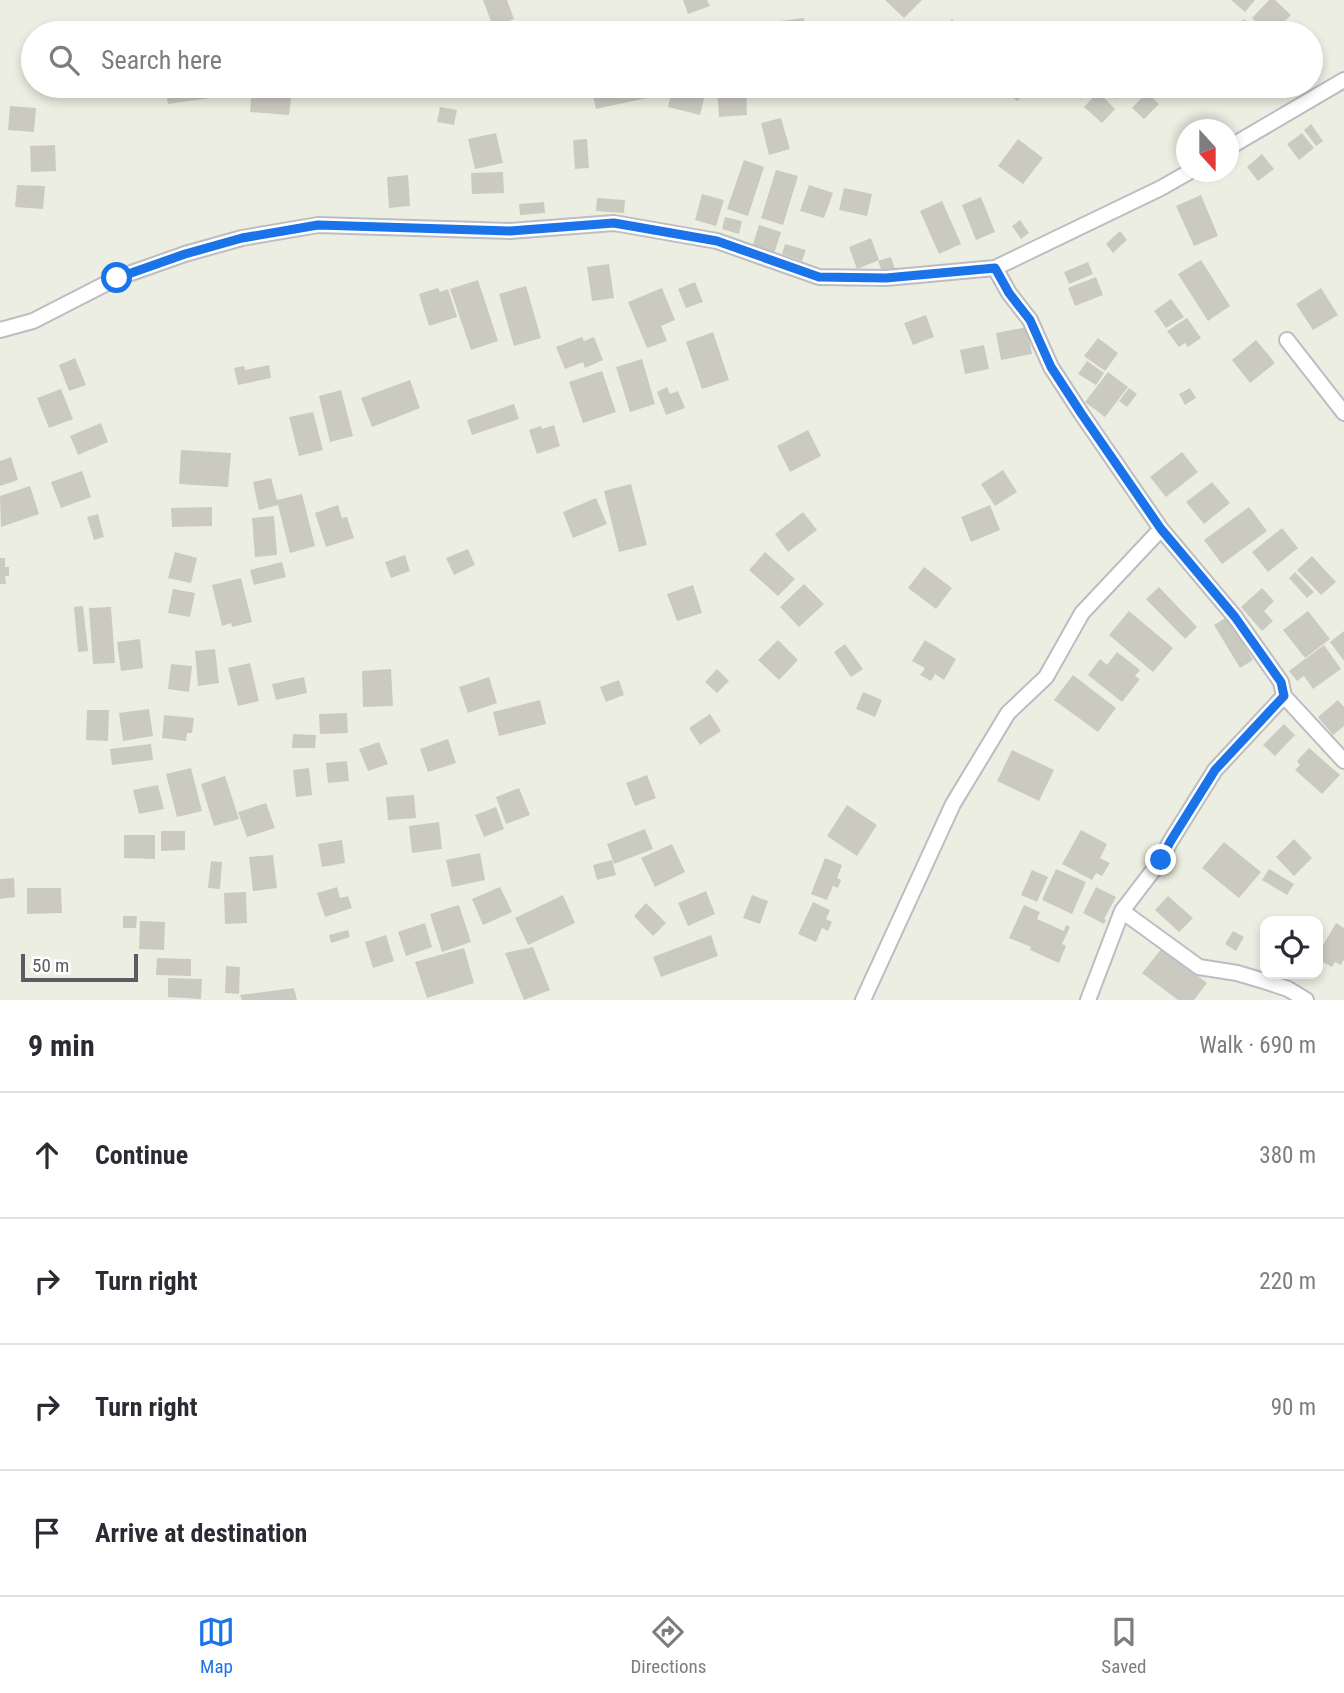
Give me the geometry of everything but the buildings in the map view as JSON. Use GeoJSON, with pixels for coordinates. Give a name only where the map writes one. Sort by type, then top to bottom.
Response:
{"type":"FeatureCollection","features":[{"type":"Feature","properties":{"kind":"street"},"geometry":{"type":"LineString","coordinates":[[1323,92],[1344,80]]}},
{"type":"Feature","properties":{"kind":"street"},"geometry":{"type":"LineString","coordinates":[[1239,142],[1313,98]]}},
{"type":"Feature","properties":{"kind":"street"},"geometry":{"type":"LineString","coordinates":[[0,330],[33,321],[117,278],[185,254],[242,238],[318,225],[510,231],[614,223],[717,241],[819,277],[886,278],[995,268],[1176,179]]}},
{"type":"Feature","properties":{"kind":"street"},"geometry":{"type":"LineString","coordinates":[[995,268],[1009,293],[1030,320],[1051,367],[1161,529],[1235,617],[1281,682],[1284,696],[1344,761]]}},
{"type":"Feature","properties":{"kind":"street"},"geometry":{"type":"LineString","coordinates":[[1287,340],[1344,414]]}},
{"type":"Feature","properties":{"kind":"street"},"geometry":{"type":"LineString","coordinates":[[863,1000],[953,804],[1008,713],[1046,677],[1082,613],[1161,529]]}},
{"type":"Feature","properties":{"kind":"street"},"geometry":{"type":"LineString","coordinates":[[1088,1000],[1122,911],[1161,860],[1215,770],[1284,696]]}},
{"type":"Feature","properties":{"kind":"street"},"geometry":{"type":"LineString","coordinates":[[1122,911],[1199,967],[1237,973],[1264,981],[1288,989],[1306,1000]]}},
{"type":"Feature","properties":{"kind":"route"},"geometry":{"type":"LineString","coordinates":[[117,278],[185,254],[242,238],[318,225],[510,231],[614,223],[717,241],[819,277],[886,278],[995,268],[1009,293],[1030,320],[1051,367],[1161,529],[1235,617],[1281,682],[1284,696],[1215,770],[1161,860]]}}]}
